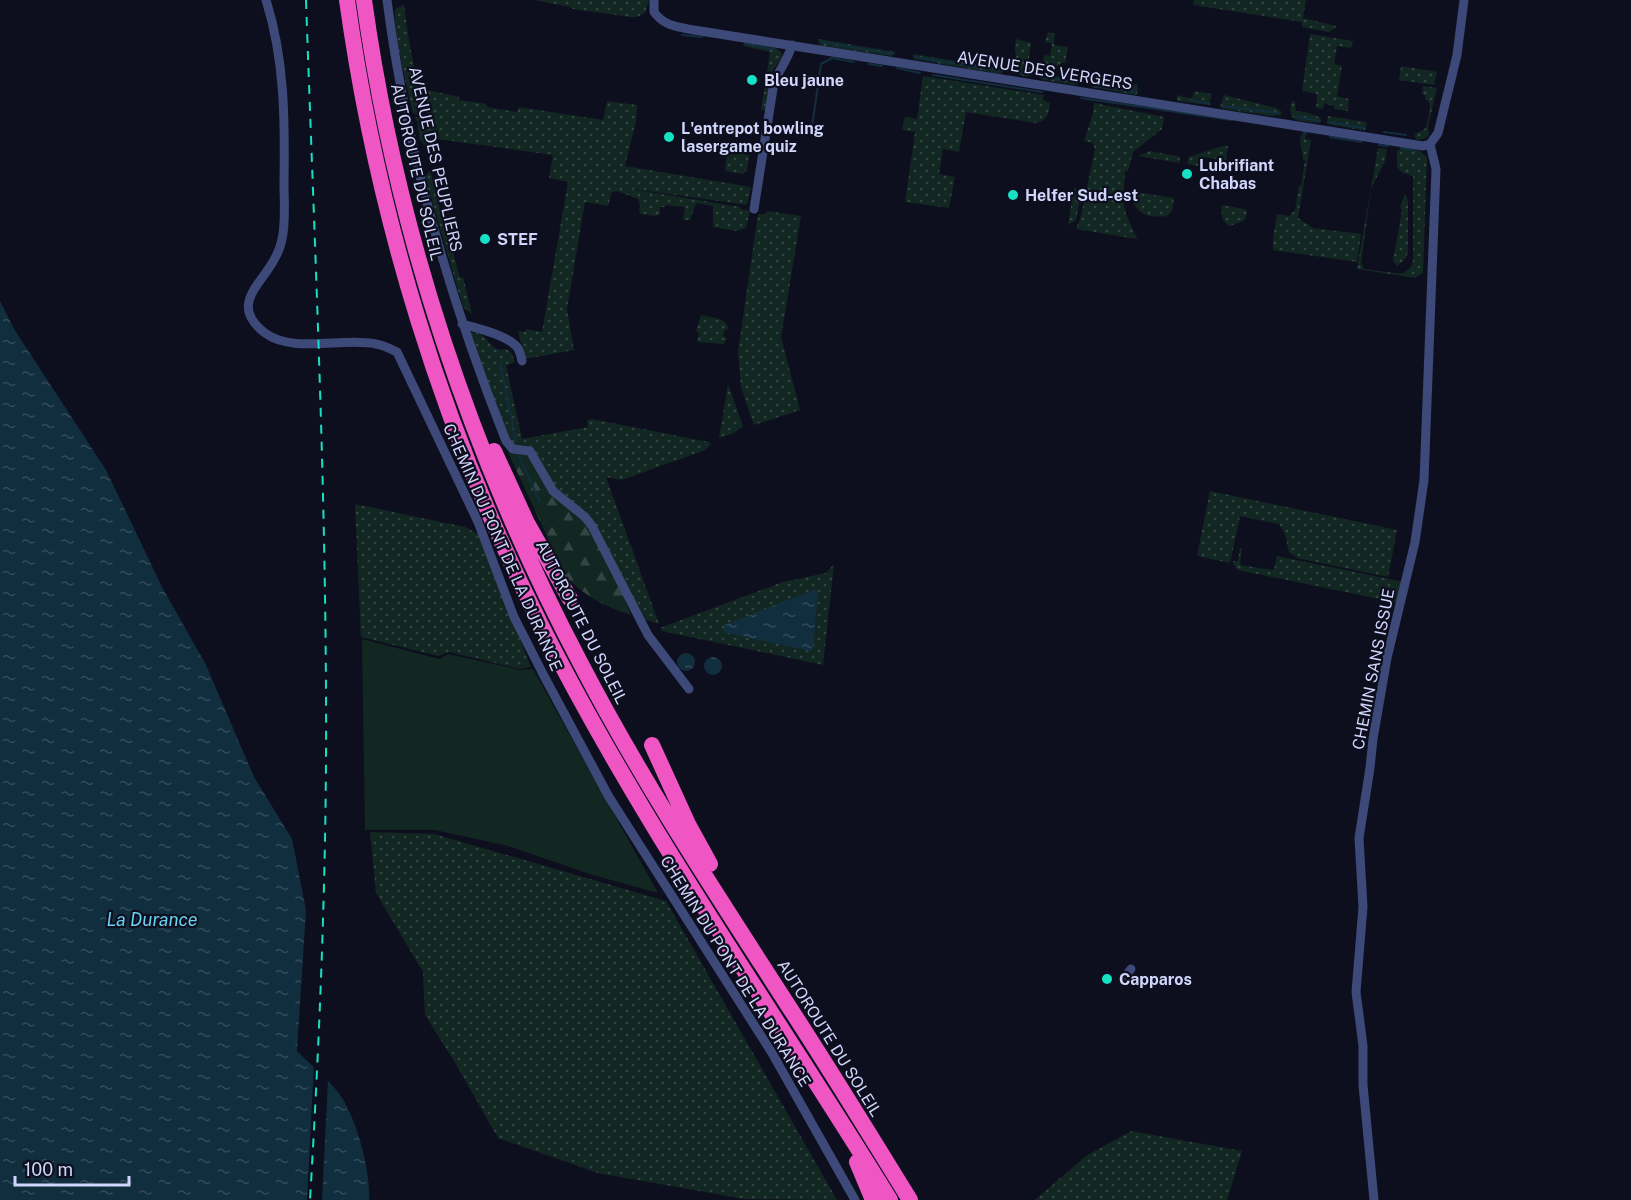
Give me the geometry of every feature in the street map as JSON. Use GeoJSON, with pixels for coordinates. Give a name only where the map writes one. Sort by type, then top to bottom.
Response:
{"type":"FeatureCollection","features":[{"type":"Feature","properties":{"kind":"highway"},"geometry":{"type":"LineString","coordinates":[[347,0],[354,50],[375,158],[400,260],[460,442],[509,557],[567,673],[637,798],[890,1200]]}},
{"type":"Feature","properties":{"kind":"highway","name":"AUTOROUTE DU SOLEIL"},"geometry":{"type":"LineString","coordinates":[[364,0],[394,162],[423,276],[454,374],[515,529],[557,619],[609,716],[672,824],[910,1200]]}},
{"type":"Feature","properties":{"kind":"highway"},"geometry":{"type":"LineString","coordinates":[[423,276],[438,304],[491,445],[526,523],[570,599]]}},
{"type":"Feature","properties":{"kind":"highway"},"geometry":{"type":"LineString","coordinates":[[652,746],[688,824],[763,966]]}},
{"type":"Feature","properties":{"kind":"highway"},"geometry":{"type":"LineString","coordinates":[[840,1119],[873,1200]]}},
{"type":"Feature","properties":{"kind":"street","name":"CHEMIN DU PONT DE LA DURANCE"},"geometry":{"type":"LineString","coordinates":[[266,0],[274,25],[281,72],[285,125],[284,218],[283,237],[276,257],[252,290],[249,299],[253,320],[265,333],[279,340],[299,343],[378,344],[397,352],[478,522],[514,617],[609,797],[772,1053],[855,1200]]}},
{"type":"Feature","properties":{"kind":"street","name":"AVENUE DES PEUPLIERS"},"geometry":{"type":"LineString","coordinates":[[387,0],[417,158],[462,324],[509,446],[513,449],[530,451],[553,491],[585,517],[592,526],[648,635],[689,689]]}},
{"type":"Feature","properties":{"kind":"street","name":"AVENUE DES VERGERS"},"geometry":{"type":"LineString","coordinates":[[654,0],[654,12],[667,24],[1423,146],[1430,144]]}},
{"type":"Feature","properties":{"kind":"street"},"geometry":{"type":"LineString","coordinates":[[1430,144],[1438,134],[1457,55],[1464,0]]}},
{"type":"Feature","properties":{"kind":"street"},"geometry":{"type":"LineString","coordinates":[[754,209],[774,82],[792,45]]}},
{"type":"Feature","properties":{"kind":"street","name":"CHEMIN SANS ISSUE"},"geometry":{"type":"LineString","coordinates":[[1374,1200],[1362,1085],[1363,1046],[1356,992],[1363,907],[1359,838],[1372,739],[1387,658],[1415,542],[1424,480],[1436,169],[1430,144]]}},
{"type":"Feature","properties":{"kind":"street"},"geometry":{"type":"LineString","coordinates":[[462,324],[512,343],[518,348],[522,361]]}},
{"type":"Feature","properties":{"kind":"street"},"geometry":{"type":"LineString","coordinates":[[1123,979],[1131,969]]}},
{"type":"Feature","properties":{"kind":"green space"},"geometry":{"type":"Polygon","coordinates":[[[534,0],[649,0],[645,13],[637,17],[630,17],[573,9],[534,0]]]}},
{"type":"Feature","properties":{"kind":"green space"},"geometry":{"type":"Polygon","coordinates":[[[1194,0],[1306,0],[1303,18],[1336,26],[1329,32],[1302,27],[1302,22],[1193,5],[1194,0]]]}},
{"type":"Feature","properties":{"kind":"green space"},"geometry":{"type":"Polygon","coordinates":[[[404,5],[414,65],[425,93],[426,90],[460,97],[458,100],[487,104],[487,107],[517,112],[519,107],[603,120],[607,101],[637,105],[636,121],[625,166],[751,187],[747,205],[620,187],[740,207],[750,211],[746,228],[736,231],[713,227],[713,206],[696,203],[690,220],[683,220],[685,207],[666,205],[660,207],[660,214],[656,216],[641,214],[638,199],[617,191],[612,192],[608,206],[585,202],[567,309],[574,350],[525,359],[518,331],[525,332],[526,329],[542,332],[568,182],[549,178],[553,155],[438,139],[434,144],[425,146],[420,140],[417,120],[414,117],[426,119],[426,103],[420,103],[422,106],[417,115],[413,113],[398,43],[396,8],[404,5]]]}},
{"type":"Feature","properties":{"kind":"green space"},"geometry":{"type":"Polygon","coordinates":[[[1048,32],[1055,34],[1054,45],[1068,47],[1065,63],[1061,63],[1060,67],[1046,64],[1043,61],[1044,55],[1050,56],[1052,43],[1045,42],[1048,32]]]}},
{"type":"Feature","properties":{"kind":"green space"},"geometry":{"type":"Polygon","coordinates":[[[1310,34],[1353,41],[1351,48],[1337,46],[1334,64],[1342,66],[1337,96],[1349,99],[1348,111],[1334,109],[1334,106],[1324,103],[1323,109],[1316,108],[1317,94],[1302,91],[1310,34]]]}},
{"type":"Feature","properties":{"kind":"green space"},"geometry":{"type":"Polygon","coordinates":[[[819,39],[896,53],[891,56],[822,46],[818,43],[819,39]]]}},
{"type":"Feature","properties":{"kind":"green space"},"geometry":{"type":"Polygon","coordinates":[[[1016,39],[1031,43],[1028,65],[1031,69],[1031,76],[1018,74],[1016,39]]]}},
{"type":"Feature","properties":{"kind":"green space"},"geometry":{"type":"Polygon","coordinates":[[[745,41],[775,47],[782,53],[782,57],[773,70],[765,110],[761,110],[770,52],[743,46],[745,41]]]}},
{"type":"Feature","properties":{"kind":"green space"},"geometry":{"type":"Polygon","coordinates":[[[913,54],[1006,70],[1000,74],[914,59],[913,54]]]}},
{"type":"Feature","properties":{"kind":"green space"},"geometry":{"type":"Polygon","coordinates":[[[1401,66],[1437,72],[1434,85],[1399,80],[1401,66]]]}},
{"type":"Feature","properties":{"kind":"green space"},"geometry":{"type":"Polygon","coordinates":[[[1039,73],[1082,81],[1075,85],[1044,80],[1040,78],[1039,73]]]}},
{"type":"Feature","properties":{"kind":"green space"},"geometry":{"type":"Polygon","coordinates":[[[923,76],[1044,95],[1043,100],[1050,103],[1047,116],[1036,123],[966,112],[959,152],[943,149],[939,174],[955,177],[949,208],[905,202],[915,132],[902,130],[905,117],[917,119],[923,76]]]}},
{"type":"Feature","properties":{"kind":"green space"},"geometry":{"type":"Polygon","coordinates":[[[1098,83],[1132,86],[1137,83],[1138,91],[1136,95],[1092,87],[1098,83]]]}},
{"type":"Feature","properties":{"kind":"green space"},"geometry":{"type":"Polygon","coordinates":[[[1423,86],[1437,88],[1428,126],[1429,135],[1417,140],[1415,134],[1426,128],[1430,109],[1429,102],[1422,94],[1423,86]]]}},
{"type":"Feature","properties":{"kind":"green space"},"geometry":{"type":"Polygon","coordinates":[[[1194,91],[1212,94],[1209,105],[1177,101],[1177,95],[1192,99],[1194,91]]]}},
{"type":"Feature","properties":{"kind":"green space"},"geometry":{"type":"Polygon","coordinates":[[[1224,95],[1276,108],[1282,112],[1281,115],[1272,116],[1224,109],[1220,107],[1224,95]]]}},
{"type":"Feature","properties":{"kind":"green space"},"geometry":{"type":"Polygon","coordinates":[[[1292,101],[1295,102],[1296,111],[1321,118],[1320,123],[1293,118],[1290,108],[1292,101]]]}},
{"type":"Feature","properties":{"kind":"green space"},"geometry":{"type":"Polygon","coordinates":[[[1094,103],[1164,117],[1162,129],[1133,152],[1128,171],[1125,171],[1123,201],[1137,239],[1076,229],[1081,216],[1095,149],[1093,143],[1084,141],[1094,103]]]}},
{"type":"Feature","properties":{"kind":"green space"},"geometry":{"type":"Polygon","coordinates":[[[1328,116],[1367,122],[1365,130],[1327,124],[1328,116]]]}},
{"type":"Feature","properties":{"kind":"green space"},"geometry":{"type":"Polygon","coordinates":[[[1304,131],[1307,131],[1305,139],[1311,140],[1298,218],[1313,228],[1361,234],[1357,262],[1273,250],[1277,214],[1289,216],[1295,210],[1305,160],[1303,160],[1300,141],[1304,131]]]}},
{"type":"Feature","properties":{"kind":"green space"},"geometry":{"type":"Polygon","coordinates":[[[1400,145],[1420,151],[1427,157],[1423,273],[1415,278],[1357,269],[1378,148],[1387,149],[1385,161],[1371,189],[1361,263],[1364,269],[1402,274],[1411,267],[1413,261],[1413,176],[1403,173],[1397,167],[1397,150],[1400,150],[1400,145]]]}},
{"type":"Feature","properties":{"kind":"green space"},"geometry":{"type":"Polygon","coordinates":[[[1228,146],[1226,160],[1200,157],[1198,166],[1187,164],[1189,157],[1228,146]]]}},
{"type":"Feature","properties":{"kind":"green space"},"geometry":{"type":"Polygon","coordinates":[[[1150,151],[1177,156],[1180,158],[1179,163],[1138,156],[1150,151]]]}},
{"type":"Feature","properties":{"kind":"green space"},"geometry":{"type":"Polygon","coordinates":[[[727,152],[749,155],[747,170],[743,174],[725,171],[727,152]]]}},
{"type":"Feature","properties":{"kind":"green space"},"geometry":{"type":"Polygon","coordinates":[[[430,170],[447,237],[449,237],[460,278],[463,277],[472,314],[463,307],[425,177],[430,170]]]}},
{"type":"Feature","properties":{"kind":"green space"},"geometry":{"type":"Polygon","coordinates":[[[1074,187],[1081,196],[1076,220],[1068,225],[1074,187]]]}},
{"type":"Feature","properties":{"kind":"green space"},"geometry":{"type":"Polygon","coordinates":[[[1135,192],[1174,198],[1172,211],[1167,216],[1154,217],[1140,212],[1131,197],[1135,192]]]}},
{"type":"Feature","properties":{"kind":"green space"},"geometry":{"type":"Polygon","coordinates":[[[1405,194],[1408,200],[1408,253],[1397,266],[1393,261],[1402,210],[1400,207],[1405,194]]]}},
{"type":"Feature","properties":{"kind":"green space"},"geometry":{"type":"Polygon","coordinates":[[[1222,205],[1244,209],[1247,211],[1245,220],[1230,226],[1222,217],[1222,205]]]}},
{"type":"Feature","properties":{"kind":"green space"},"geometry":{"type":"Polygon","coordinates":[[[767,211],[801,216],[781,337],[800,410],[754,425],[741,387],[738,352],[758,214],[766,214],[767,211]]]}},
{"type":"Feature","properties":{"kind":"green space"},"geometry":{"type":"Polygon","coordinates":[[[701,315],[725,323],[729,330],[725,329],[723,336],[727,338],[724,344],[697,342],[699,334],[696,331],[701,315]]]}},
{"type":"Feature","properties":{"kind":"green space"},"geometry":{"type":"Polygon","coordinates":[[[469,332],[480,334],[494,348],[511,352],[515,362],[506,365],[522,439],[588,427],[587,420],[592,419],[711,444],[705,450],[622,480],[606,477],[659,624],[643,619],[550,483],[534,450],[524,445],[512,446],[469,332]]]}},
{"type":"Feature","properties":{"kind":"green space"},"geometry":{"type":"Polygon","coordinates":[[[728,384],[743,426],[734,433],[719,438],[728,384]]]}},
{"type":"Feature","properties":{"kind":"green space"},"geometry":{"type":"Polygon","coordinates":[[[506,448],[513,453],[526,453],[585,522],[613,572],[631,615],[596,600],[566,577],[506,448]]]}},
{"type":"Feature","properties":{"kind":"green space"},"geometry":{"type":"Polygon","coordinates":[[[1210,491],[1397,530],[1388,577],[1297,558],[1289,552],[1285,534],[1279,524],[1240,516],[1230,563],[1197,556],[1210,491]]]}},
{"type":"Feature","properties":{"kind":"green space"},"geometry":{"type":"Polygon","coordinates":[[[355,504],[465,527],[478,534],[531,667],[520,669],[449,652],[438,656],[361,637],[355,504]]]}},
{"type":"Feature","properties":{"kind":"green space"},"geometry":{"type":"Polygon","coordinates":[[[1240,548],[1242,548],[1240,565],[1272,570],[1277,556],[1404,582],[1399,603],[1238,570],[1233,561],[1238,561],[1240,548]]]}},
{"type":"Feature","properties":{"kind":"green space"},"geometry":{"type":"Polygon","coordinates":[[[834,564],[823,665],[662,631],[660,628],[783,582],[826,573],[834,564]]]}},
{"type":"Feature","properties":{"kind":"green space"},"geometry":{"type":"Polygon","coordinates":[[[362,639],[439,659],[448,654],[521,670],[533,669],[658,893],[593,875],[508,846],[435,830],[365,830],[362,639]]]}},
{"type":"Feature","properties":{"kind":"green space"},"geometry":{"type":"Polygon","coordinates":[[[370,832],[434,834],[666,901],[837,1200],[744,1199],[598,1173],[498,1138],[425,1015],[423,972],[376,893],[370,832]]]}},
{"type":"Feature","properties":{"kind":"green space"},"geometry":{"type":"Polygon","coordinates":[[[1131,1131],[1242,1151],[1227,1200],[1035,1200],[1086,1156],[1131,1131]]]}},
{"type":"Feature","properties":{"kind":"water","name":"La Durance"},"geometry":{"type":"Polygon","coordinates":[[[0,301],[14,329],[106,470],[163,589],[206,665],[254,777],[292,839],[306,910],[297,1051],[333,1086],[348,1108],[358,1133],[365,1162],[369,1200],[0,1200],[0,301]]]}},
{"type":"Feature","properties":{"kind":"water"},"geometry":{"type":"Polygon","coordinates":[[[816,589],[818,594],[813,646],[810,651],[723,632],[725,625],[816,589]]]}},
{"type":"Feature","properties":{"kind":"water"},"geometry":{"type":"Polygon","coordinates":[[[682,653],[690,653],[695,658],[693,669],[682,671],[677,666],[677,658],[682,653]]]}},
{"type":"Feature","properties":{"kind":"water"},"geometry":{"type":"Polygon","coordinates":[[[713,657],[719,660],[722,666],[719,672],[713,675],[707,672],[704,666],[707,660],[713,657]]]}},
{"type":"Feature","properties":{"kind":"pier"},"geometry":{"type":"Polygon","coordinates":[[[314,1064],[328,1079],[322,1200],[307,1200],[314,1064]]]}},
{"type":"Feature","properties":{"kind":"waterway"},"geometry":{"type":"LineString","coordinates":[[682,35],[702,37]]}},
{"type":"Feature","properties":{"kind":"waterway"},"geometry":{"type":"LineString","coordinates":[[822,42],[893,54]]}},
{"type":"Feature","properties":{"kind":"waterway"},"geometry":{"type":"LineString","coordinates":[[745,44],[776,50]]}},
{"type":"Feature","properties":{"kind":"waterway"},"geometry":{"type":"LineString","coordinates":[[915,57],[1002,71]]}},
{"type":"Feature","properties":{"kind":"waterway"},"geometry":{"type":"LineString","coordinates":[[811,134],[821,64],[832,58],[854,62]]}},
{"type":"Feature","properties":{"kind":"waterway"},"geometry":{"type":"LineString","coordinates":[[869,64],[882,66]]}},
{"type":"Feature","properties":{"kind":"waterway"},"geometry":{"type":"LineString","coordinates":[[897,68],[920,73]]}},
{"type":"Feature","properties":{"kind":"waterway"},"geometry":{"type":"LineString","coordinates":[[1019,73],[1031,74]]}},
{"type":"Feature","properties":{"kind":"waterway"},"geometry":{"type":"LineString","coordinates":[[933,75],[1042,92]]}},
{"type":"Feature","properties":{"kind":"waterway"},"geometry":{"type":"LineString","coordinates":[[1043,77],[1077,82]]}},
{"type":"Feature","properties":{"kind":"waterway"},"geometry":{"type":"LineString","coordinates":[[1094,86],[1135,92]]}},
{"type":"Feature","properties":{"kind":"waterway"},"geometry":{"type":"LineString","coordinates":[[1081,98],[1231,120]]}},
{"type":"Feature","properties":{"kind":"waterway"},"geometry":{"type":"LineString","coordinates":[[1190,100],[1210,104]]}},
{"type":"Feature","properties":{"kind":"waterway"},"geometry":{"type":"LineString","coordinates":[[1222,106],[1278,113]]}},
{"type":"Feature","properties":{"kind":"waterway"},"geometry":{"type":"LineString","coordinates":[[1297,117],[1320,121]]}},
{"type":"Feature","properties":{"kind":"waterway"},"geometry":{"type":"LineString","coordinates":[[1329,122],[1363,128]]}},
{"type":"Feature","properties":{"kind":"waterway"},"geometry":{"type":"LineString","coordinates":[[1384,132],[1406,135]]}},
{"type":"Feature","properties":{"kind":"waterway"},"geometry":{"type":"LineString","coordinates":[[1330,137],[1362,142]]}},
{"type":"Feature","properties":{"kind":"waterway"},"geometry":{"type":"LineString","coordinates":[[1379,145],[1388,146]]}},
{"type":"Feature","properties":{"kind":"waterway"},"geometry":{"type":"LineString","coordinates":[[1401,148],[1415,151]]}},
{"type":"Feature","properties":{"kind":"waterway"},"geometry":{"type":"LineString","coordinates":[[500,363],[516,441]]}},
{"type":"Feature","properties":{"kind":"waterway"},"geometry":{"type":"LineString","coordinates":[[519,456],[540,502]]}},
{"type":"Feature","properties":{"kind":"railway"},"geometry":{"type":"LineString","coordinates":[[306,0],[321,433],[326,694],[322,947],[310,1200]]}},
{"type":"Feature","properties":{"kind":"place","name":"Bleu jaune"},"geometry":{"type":"Point","coordinates":[752,80]}},
{"type":"Feature","properties":{"kind":"place","name":"L'entrepot bowling lasergame quiz"},"geometry":{"type":"Point","coordinates":[669,137]}},
{"type":"Feature","properties":{"kind":"place","name":"Lubrifiant Chabas"},"geometry":{"type":"Point","coordinates":[1187,174]}},
{"type":"Feature","properties":{"kind":"place","name":"Helfer Sud-est"},"geometry":{"type":"Point","coordinates":[1013,195]}},
{"type":"Feature","properties":{"kind":"place","name":"STEF"},"geometry":{"type":"Point","coordinates":[485,239]}},
{"type":"Feature","properties":{"kind":"place","name":"Capparos"},"geometry":{"type":"Point","coordinates":[1107,979]}}]}
